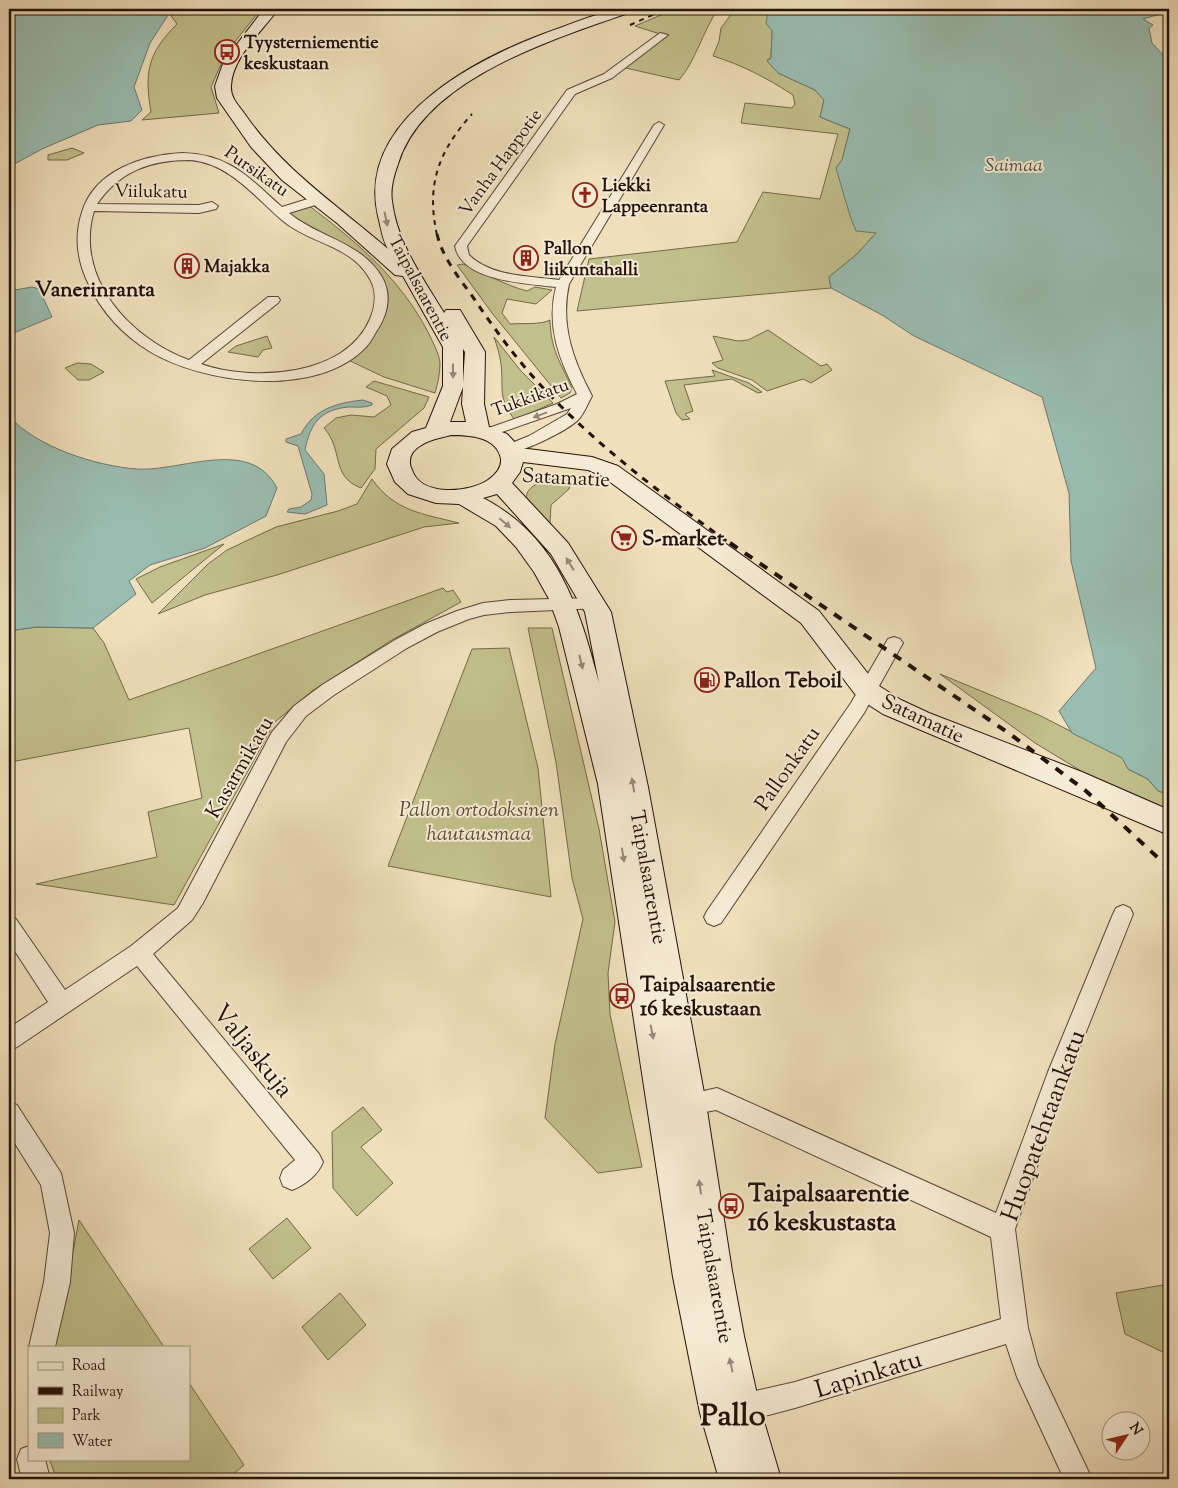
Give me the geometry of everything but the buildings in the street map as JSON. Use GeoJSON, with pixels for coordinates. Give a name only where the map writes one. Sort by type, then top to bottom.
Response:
{"type":"FeatureCollection","features":[{"type":"Feature","properties":{"kind":"main road"},"geometry":{"type":"LineString","coordinates":[[271,9],[230,60],[222,86],[225,98],[258,144],[288,176],[342,219],[421,289]]}},
{"type":"Feature","properties":{"kind":"main road","name":"Taipalsaarentie"},"geometry":{"type":"LineString","coordinates":[[436,430],[453,386],[452,347],[421,289],[392,242],[383,200],[385,178],[401,137],[414,118],[435,100],[500,57],[535,41],[626,9]]}},
{"type":"Feature","properties":{"kind":"main road","name":"Taipalsaarentie"},"geometry":{"type":"LineString","coordinates":[[435,100],[418,118],[405,137],[394,177],[394,193],[400,220],[411,252],[450,310],[475,352],[473,404],[483,431]]}},
{"type":"Feature","properties":{"kind":"main road"},"geometry":{"type":"LineString","coordinates":[[342,219],[369,234],[392,242],[411,252]]}},
{"type":"Feature","properties":{"kind":"main road"},"geometry":{"type":"LineString","coordinates":[[450,428],[483,431],[507,465],[477,494],[444,498],[426,494],[412,488],[401,478],[397,467],[399,456],[407,445],[420,436],[436,430],[450,428]]}},
{"type":"Feature","properties":{"kind":"main road","name":"Taipalsaarentie"},"geometry":{"type":"LineString","coordinates":[[507,465],[560,549],[580,604],[634,787],[678,1106],[692,1278],[730,1411],[739,1479]]}},
{"type":"Feature","properties":{"kind":"main road","name":"Satamatie"},"geometry":{"type":"LineString","coordinates":[[507,465],[624,480],[810,617],[867,691],[919,720],[1072,780],[1169,823]]}},
{"type":"Feature","properties":{"kind":"main road","name":"Taipalsaarentie"},"geometry":{"type":"LineString","coordinates":[[464,497],[504,521],[580,604]]}},
{"type":"Feature","properties":{"kind":"main road","name":"Taipalsaarentie"},"geometry":{"type":"LineString","coordinates":[[730,1411],[761,1479]]}},
{"type":"Feature","properties":{"kind":"street","name":"Vanha Happotie"},"geometry":{"type":"LineString","coordinates":[[563,284],[501,274],[474,266],[464,257],[462,246],[571,92],[608,76],[663,36]]}},
{"type":"Feature","properties":{"kind":"street","name":"Tukkikatu"},"geometry":{"type":"LineString","coordinates":[[585,396],[570,369],[557,323],[558,301],[563,284],[659,125]]}},
{"type":"Feature","properties":{"kind":"street","name":"Pursikatu"},"geometry":{"type":"LineString","coordinates":[[90,280],[81,241],[85,219],[90,207],[94,198],[121,171],[140,163],[180,156],[215,161],[280,212],[318,200]]}},
{"type":"Feature","properties":{"kind":"street","name":"Viilukatu"},"geometry":{"type":"LineString","coordinates":[[90,207],[199,209],[212,206]]}},
{"type":"Feature","properties":{"kind":"street"},"geometry":{"type":"LineString","coordinates":[[90,280],[112,313],[128,328],[144,341],[191,365],[214,372],[251,377],[287,375],[322,368],[352,354],[371,334],[380,314],[382,295],[375,276],[357,257],[341,246],[288,220],[280,212]]}},
{"type":"Feature","properties":{"kind":"street"},"geometry":{"type":"LineString","coordinates":[[191,365],[273,300]]}},
{"type":"Feature","properties":{"kind":"street","name":"Tukkikatu"},"geometry":{"type":"LineString","coordinates":[[483,431],[546,413],[585,396]]}},
{"type":"Feature","properties":{"kind":"street","name":"Tukkikatu"},"geometry":{"type":"LineString","coordinates":[[507,465],[534,439],[573,417],[585,396]]}},
{"type":"Feature","properties":{"kind":"street","name":"Kasarmikatu"},"geometry":{"type":"LineString","coordinates":[[9,1040],[139,953],[185,914],[196,897],[264,762],[300,711],[328,690],[431,628],[483,609],[580,604]]}},
{"type":"Feature","properties":{"kind":"street","name":"Pallonkatu"},"geometry":{"type":"LineString","coordinates":[[714,917],[853,716],[894,643]]}},
{"type":"Feature","properties":{"kind":"street","name":"Huopatehtaankatu"},"geometry":{"type":"LineString","coordinates":[[1078,1479],[1026,1368],[1015,1328],[1003,1229],[1059,1072],[1123,914]]}},
{"type":"Feature","properties":{"kind":"street"},"geometry":{"type":"LineString","coordinates":[[9,926],[62,1004]]}},
{"type":"Feature","properties":{"kind":"street","name":"Valjaskuja"},"geometry":{"type":"LineString","coordinates":[[139,953],[311,1162],[292,1178]]}},
{"type":"Feature","properties":{"kind":"street"},"geometry":{"type":"LineString","coordinates":[[678,1106],[717,1100],[1003,1229]]}},
{"type":"Feature","properties":{"kind":"street"},"geometry":{"type":"LineString","coordinates":[[9,1113],[52,1181],[62,1232],[57,1282],[42,1346]]}},
{"type":"Feature","properties":{"kind":"street","name":"Lapinkatu"},"geometry":{"type":"LineString","coordinates":[[730,1411],[795,1395],[1015,1328]]}},
{"type":"Feature","properties":{"kind":"street"},"geometry":{"type":"LineString","coordinates":[[31,1460],[36,1479]]}},
{"type":"Feature","properties":{"kind":"green space"},"geometry":{"type":"Polygon","coordinates":[[[166,9],[261,9],[226,53],[211,87],[219,113],[142,120],[151,112],[148,85],[154,54],[167,34],[177,24],[166,9]]]}},
{"type":"Feature","properties":{"kind":"green space"},"geometry":{"type":"Polygon","coordinates":[[[675,9],[718,9],[690,64],[679,80],[621,67],[663,35],[635,26],[675,9]]]}},
{"type":"Feature","properties":{"kind":"green space"},"geometry":{"type":"Polygon","coordinates":[[[735,9],[765,9],[772,25],[771,58],[767,60],[778,73],[815,90],[824,100],[820,117],[850,129],[842,160],[836,168],[876,233],[857,254],[829,277],[831,288],[577,311],[589,259],[737,242],[763,192],[820,199],[838,134],[741,123],[745,103],[792,108],[795,104],[793,95],[774,83],[754,72],[713,56],[719,41],[721,28],[735,9]]]}},
{"type":"Feature","properties":{"kind":"green space"},"geometry":{"type":"Polygon","coordinates":[[[72,148],[84,153],[67,160],[48,160],[48,155],[72,148]]]}},
{"type":"Feature","properties":{"kind":"green space"},"geometry":{"type":"Polygon","coordinates":[[[308,205],[376,262],[418,314],[436,348],[440,363],[435,393],[384,377],[346,359],[374,333],[378,275],[283,212],[308,205]]]}},
{"type":"Feature","properties":{"kind":"green space"},"geometry":{"type":"Polygon","coordinates":[[[463,264],[527,291],[535,287],[552,290],[536,304],[507,299],[502,313],[510,324],[537,323],[550,320],[554,348],[572,388],[570,393],[561,398],[492,313],[457,265],[463,264]]]}},
{"type":"Feature","properties":{"kind":"green space"},"geometry":{"type":"Polygon","coordinates":[[[768,330],[821,366],[827,364],[832,370],[811,383],[803,379],[767,391],[752,380],[718,368],[712,363],[723,360],[713,336],[738,341],[748,340],[768,330]]]}},
{"type":"Feature","properties":{"kind":"green space"},"geometry":{"type":"Polygon","coordinates":[[[267,336],[272,348],[263,350],[258,357],[228,352],[236,346],[267,336]]]}},
{"type":"Feature","properties":{"kind":"green space"},"geometry":{"type":"Polygon","coordinates":[[[494,337],[521,371],[553,403],[515,420],[503,399],[501,361],[494,337]]]}},
{"type":"Feature","properties":{"kind":"green space"},"geometry":{"type":"Polygon","coordinates":[[[77,363],[91,364],[104,372],[89,380],[78,380],[65,368],[77,363]]]}},
{"type":"Feature","properties":{"kind":"green space"},"geometry":{"type":"Polygon","coordinates":[[[712,370],[749,383],[762,392],[758,393],[732,379],[684,385],[693,411],[685,414],[690,419],[682,420],[676,413],[665,381],[715,376],[712,370]]]}},
{"type":"Feature","properties":{"kind":"green space"},"geometry":{"type":"Polygon","coordinates":[[[374,381],[429,397],[424,408],[376,449],[375,469],[361,488],[351,483],[345,477],[341,470],[334,445],[324,428],[336,418],[351,415],[374,417],[391,405],[387,396],[366,387],[374,381]]]}},
{"type":"Feature","properties":{"kind":"green space"},"geometry":{"type":"Polygon","coordinates":[[[372,479],[381,490],[400,505],[421,514],[459,523],[424,527],[277,575],[205,595],[158,614],[208,564],[227,550],[276,527],[338,511],[357,504],[372,479]]]}},
{"type":"Feature","properties":{"kind":"green space"},"geometry":{"type":"Polygon","coordinates":[[[550,479],[571,480],[569,489],[551,505],[550,523],[557,532],[533,511],[526,497],[529,490],[536,484],[550,479]]]}},
{"type":"Feature","properties":{"kind":"green space"},"geometry":{"type":"Polygon","coordinates":[[[224,544],[152,603],[136,579],[160,567],[224,544]]]}},
{"type":"Feature","properties":{"kind":"green space"},"geometry":{"type":"Polygon","coordinates":[[[443,588],[447,592],[453,590],[461,602],[392,640],[312,691],[275,722],[174,905],[36,884],[157,857],[148,812],[202,798],[189,728],[11,762],[9,779],[9,631],[36,627],[93,628],[104,643],[129,700],[443,588]]]}},
{"type":"Feature","properties":{"kind":"green space"},"geometry":{"type":"Polygon","coordinates":[[[528,628],[552,628],[599,829],[615,922],[608,973],[610,1014],[642,1167],[598,1173],[545,1118],[555,1044],[583,919],[572,878],[556,762],[528,628]]]}},
{"type":"Feature","properties":{"kind":"green space","name":"Pallon ortodoksinen hautausmaa"},"geometry":{"type":"Polygon","coordinates":[[[509,648],[538,768],[551,897],[388,866],[472,649],[509,648]]]}},
{"type":"Feature","properties":{"kind":"green space"},"geometry":{"type":"Polygon","coordinates":[[[940,674],[1039,715],[1123,758],[1128,769],[1148,779],[1158,791],[1169,794],[1169,810],[1096,780],[1035,743],[940,674]]]}},
{"type":"Feature","properties":{"kind":"green space"},"geometry":{"type":"Polygon","coordinates":[[[363,1107],[382,1130],[361,1147],[393,1183],[357,1216],[333,1188],[332,1132],[363,1107]]]}},
{"type":"Feature","properties":{"kind":"green space"},"geometry":{"type":"Polygon","coordinates":[[[287,1218],[311,1248],[273,1279],[249,1249],[287,1218]]]}},
{"type":"Feature","properties":{"kind":"green space"},"geometry":{"type":"Polygon","coordinates":[[[79,1220],[163,1346],[55,1346],[79,1220]]]}},
{"type":"Feature","properties":{"kind":"green space"},"geometry":{"type":"Polygon","coordinates":[[[1169,1284],[1169,1355],[1125,1334],[1116,1293],[1169,1284]]]}},
{"type":"Feature","properties":{"kind":"green space"},"geometry":{"type":"Polygon","coordinates":[[[340,1293],[366,1325],[328,1360],[302,1327],[340,1293]]]}},
{"type":"Feature","properties":{"kind":"green space"},"geometry":{"type":"Polygon","coordinates":[[[190,1384],[244,1465],[228,1479],[57,1479],[49,1460],[190,1460],[190,1384]]]}},
{"type":"Feature","properties":{"kind":"water"},"geometry":{"type":"Polygon","coordinates":[[[9,9],[166,9],[170,12],[150,43],[134,87],[142,110],[131,121],[98,125],[42,149],[9,167],[9,9]]]}},
{"type":"Feature","properties":{"kind":"water","name":"Saimaa"},"geometry":{"type":"Polygon","coordinates":[[[765,9],[1169,9],[1164,13],[1143,19],[1153,25],[1149,28],[1152,43],[1169,61],[1169,794],[1158,791],[1148,779],[1128,769],[1122,758],[1072,733],[1059,711],[1096,668],[1071,561],[1069,493],[1042,397],[914,336],[882,315],[831,288],[829,277],[857,254],[876,233],[856,231],[836,168],[842,160],[850,129],[820,117],[824,100],[815,90],[778,73],[767,61],[771,58],[772,31],[766,23],[768,12],[765,9]]]}},
{"type":"Feature","properties":{"kind":"water"},"geometry":{"type":"Polygon","coordinates":[[[32,287],[39,289],[52,317],[9,335],[9,291],[32,287]]]}},
{"type":"Feature","properties":{"kind":"water"},"geometry":{"type":"Polygon","coordinates":[[[363,400],[372,403],[372,405],[338,409],[323,415],[313,426],[307,441],[305,450],[324,474],[327,505],[305,514],[287,512],[289,509],[301,507],[311,500],[312,494],[298,446],[286,442],[286,439],[301,434],[306,425],[319,413],[335,405],[363,400]]]}},
{"type":"Feature","properties":{"kind":"water"},"geometry":{"type":"Polygon","coordinates":[[[9,416],[35,437],[51,446],[104,464],[137,469],[155,469],[213,460],[232,460],[250,464],[265,472],[277,488],[266,516],[205,548],[150,565],[129,581],[136,594],[93,628],[36,627],[9,631],[9,416]]]}},
{"type":"Feature","properties":{"kind":"railway"},"geometry":{"type":"LineString","coordinates":[[630,25],[666,9]]}},
{"type":"Feature","properties":{"kind":"railway"},"geometry":{"type":"LineString","coordinates":[[437,235],[433,200],[438,170],[451,142],[472,114]]}},
{"type":"Feature","properties":{"kind":"railway"},"geometry":{"type":"LineString","coordinates":[[437,234],[444,253],[459,278],[510,349],[547,392],[613,454],[732,545]]}},
{"type":"Feature","properties":{"kind":"railway"},"geometry":{"type":"LineString","coordinates":[[730,543],[1010,734],[1086,791],[1169,868]]}},
{"type":"Feature","properties":{"kind":"place","name":"Tyysterniementie keskustaan"},"geometry":{"type":"Point","coordinates":[227,52]}},
{"type":"Feature","properties":{"kind":"place","name":"Liekki Lappeenranta"},"geometry":{"type":"Point","coordinates":[585,195]}},
{"type":"Feature","properties":{"kind":"place","name":"Pallon liikuntahalli"},"geometry":{"type":"Point","coordinates":[526,258]}},
{"type":"Feature","properties":{"kind":"place","name":"Majakka"},"geometry":{"type":"Point","coordinates":[187,266]}},
{"type":"Feature","properties":{"kind":"place","name":"S-market"},"geometry":{"type":"Point","coordinates":[624,538]}},
{"type":"Feature","properties":{"kind":"place","name":"Pallon Teboil"},"geometry":{"type":"Point","coordinates":[707,680]}},
{"type":"Feature","properties":{"kind":"place","name":"Taipalsaarentie 16 keskustaan"},"geometry":{"type":"Point","coordinates":[622,996]}},
{"type":"Feature","properties":{"kind":"place","name":"Taipalsaarentie 16 keskustasta"},"geometry":{"type":"Point","coordinates":[731,1206]}},
{"type":"Feature","properties":{"kind":"district","name":"Vanerinranta"},"geometry":{"type":"Point","coordinates":[95,289]}},
{"type":"Feature","properties":{"kind":"district","name":"Pallo"},"geometry":{"type":"Point","coordinates":[733,1414]}}]}
